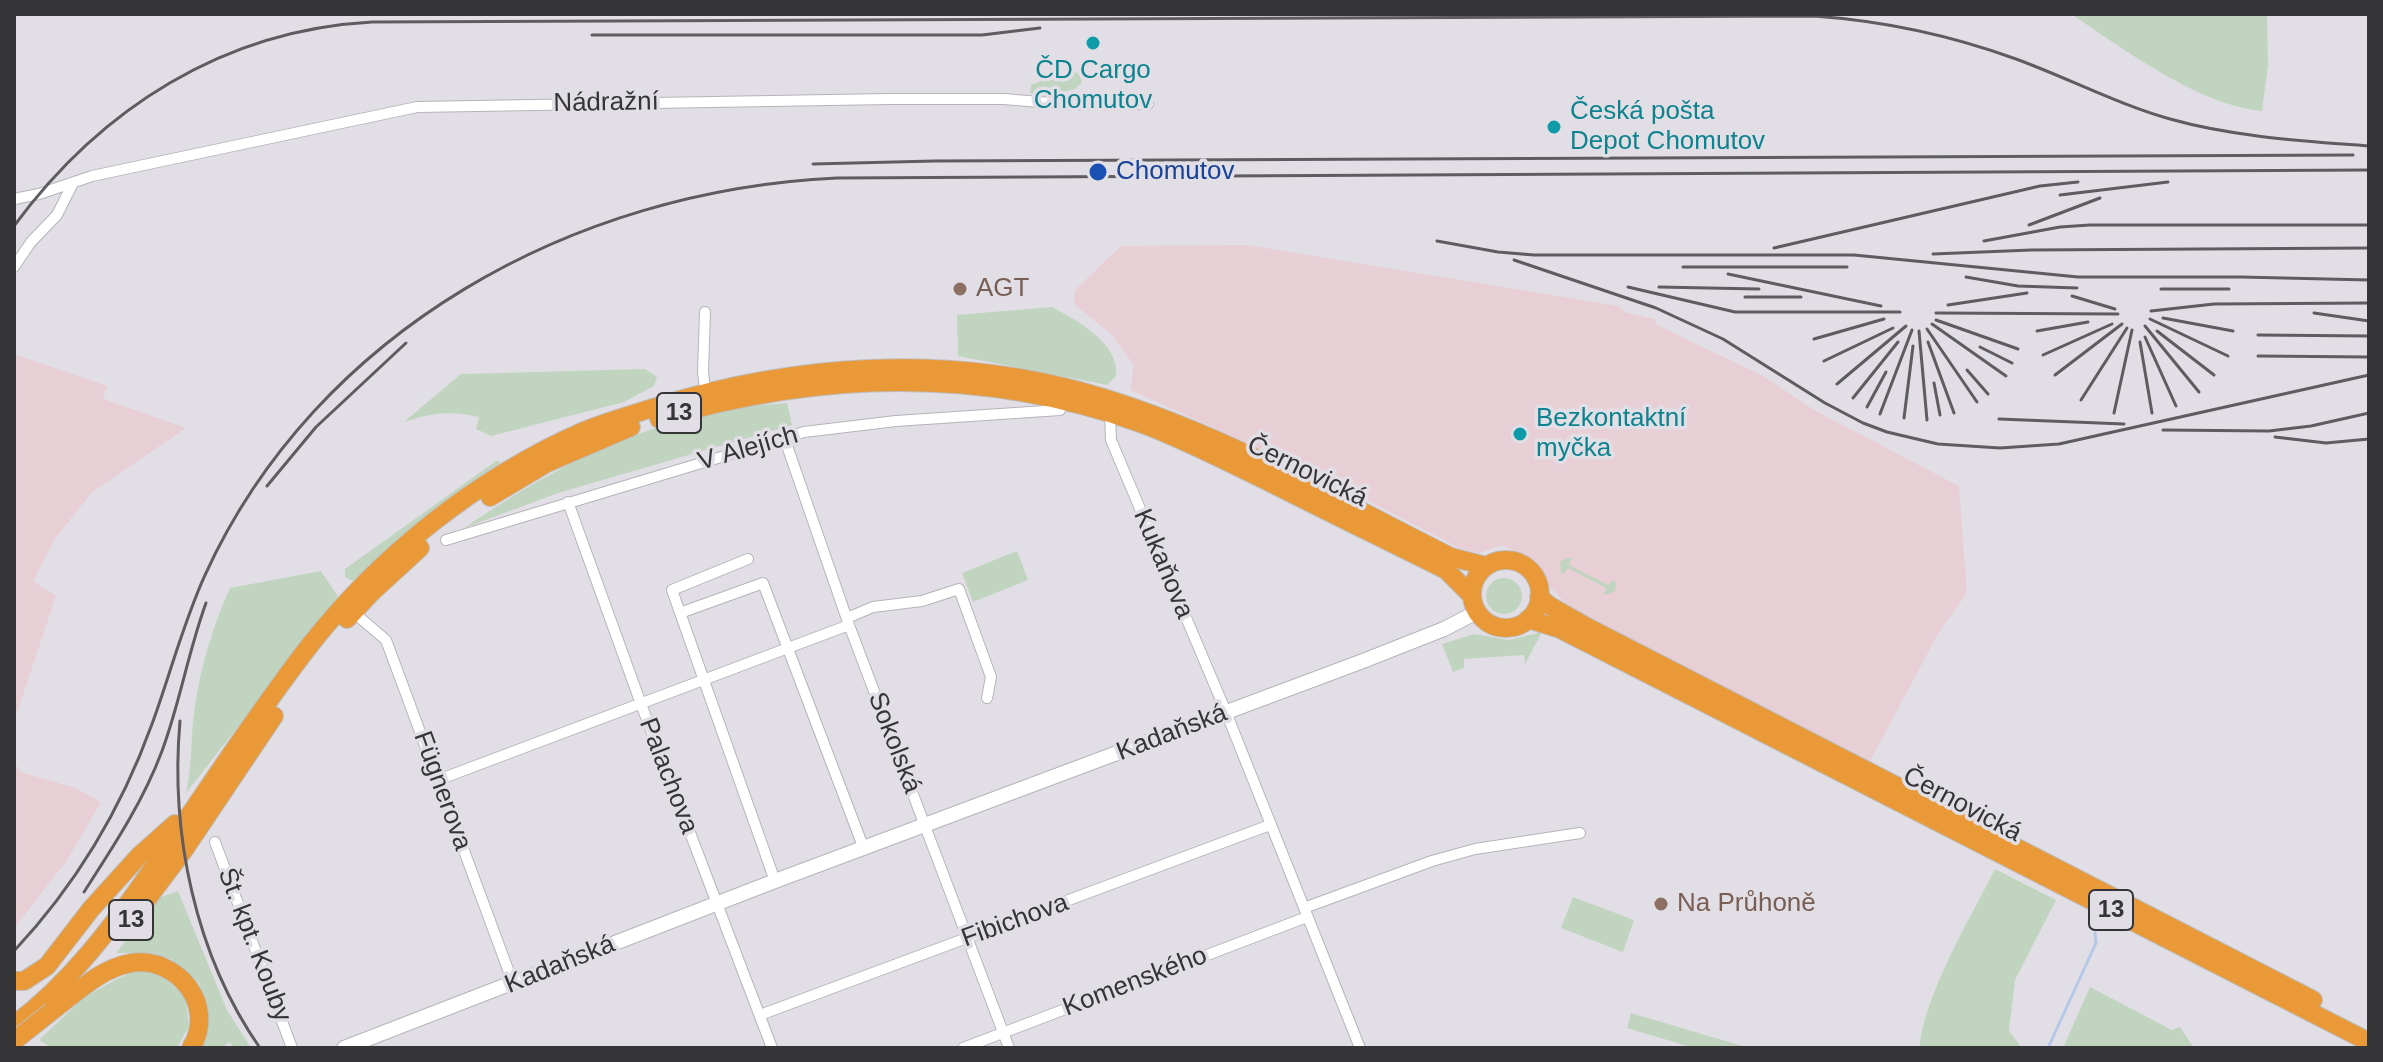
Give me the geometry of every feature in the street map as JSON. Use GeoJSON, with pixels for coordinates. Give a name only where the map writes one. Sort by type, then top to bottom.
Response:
{"type":"FeatureCollection","features":[{"type":"Feature","properties":{"kind":"highway","name":"13"},"geometry":{"type":"LineString","coordinates":[[14,1039],[52,1011],[96,963],[168,871],[268,725],[353,612],[419,548],[484,501],[534,471],[616,432],[755,380],[824,371],[913,368],[989,374],[1033,381],[1112,407]]}},
{"type":"Feature","properties":{"kind":"highway","name":"13"},"geometry":{"type":"LineString","coordinates":[[14,1025],[71,974],[125,908],[309,646],[365,580],[411,539],[462,501],[540,452],[611,420],[706,398]]}},
{"type":"Feature","properties":{"kind":"highway","name":"Černovická"},"geometry":{"type":"LineString","coordinates":[[1112,407],[1187,427],[1451,557],[1486,566],[1508,560],[1523,565],[1536,578],[1539,597],[1587,627],[2369,1028]]}},
{"type":"Feature","properties":{"kind":"highway","name":"Černovická"},"geometry":{"type":"LineString","coordinates":[[1112,407],[1446,570],[1488,623],[1509,628],[1528,619],[1560,629],[2369,1042]]}},
{"type":"Feature","properties":{"kind":"highway"},"geometry":{"type":"LineString","coordinates":[[1474,604],[1473,584],[1486,566]]}},
{"type":"Feature","properties":{"kind":"highway"},"geometry":{"type":"LineString","coordinates":[[1528,619],[1538,605],[1539,597]]}},
{"type":"Feature","properties":{"kind":"highway"},"geometry":{"type":"LineString","coordinates":[[14,981],[33,976],[47,966],[91,909],[214,780]]}},
{"type":"Feature","properties":{"kind":"highway"},"geometry":{"type":"LineString","coordinates":[[52,1011],[112,968],[132,963],[165,967],[189,984],[195,997],[199,1010],[198,1026],[191,1048]]}},
{"type":"Feature","properties":{"kind":"street","name":"Nádražní"},"geometry":{"type":"LineString","coordinates":[[14,199],[107,173],[417,107],[889,99],[1004,99],[1075,105],[1148,104]]}},
{"type":"Feature","properties":{"kind":"street"},"geometry":{"type":"LineString","coordinates":[[14,267],[31,242],[57,215],[72,185]]}},
{"type":"Feature","properties":{"kind":"street"},"geometry":{"type":"LineString","coordinates":[[705,312],[706,398]]}},
{"type":"Feature","properties":{"kind":"street","name":"Kukaňova"},"geometry":{"type":"LineString","coordinates":[[1112,407],[1111,440],[1226,712]]}},
{"type":"Feature","properties":{"kind":"street","name":"V Alejích"},"geometry":{"type":"LineString","coordinates":[[446,540],[804,432],[896,421],[1060,410]]}},
{"type":"Feature","properties":{"kind":"street","name":"Sokolská"},"geometry":{"type":"LineString","coordinates":[[784,437],[848,622],[1009,1048]]}},
{"type":"Feature","properties":{"kind":"street","name":"Palachova"},"geometry":{"type":"LineString","coordinates":[[568,502],[772,1048]]}},
{"type":"Feature","properties":{"kind":"street"},"geometry":{"type":"LineString","coordinates":[[748,559],[672,590],[775,881]]}},
{"type":"Feature","properties":{"kind":"street"},"geometry":{"type":"LineString","coordinates":[[680,613],[763,583],[864,849]]}},
{"type":"Feature","properties":{"kind":"street"},"geometry":{"type":"LineString","coordinates":[[438,780],[790,649],[873,607],[922,601],[959,589],[991,677],[987,698]]}},
{"type":"Feature","properties":{"kind":"street","name":"Kadaňská"},"geometry":{"type":"LineString","coordinates":[[344,1048],[775,881],[1430,634],[1474,604]]}},
{"type":"Feature","properties":{"kind":"street","name":"Fügnerova"},"geometry":{"type":"LineString","coordinates":[[353,612],[386,640],[513,983]]}},
{"type":"Feature","properties":{"kind":"street"},"geometry":{"type":"LineString","coordinates":[[1226,712],[1360,1048]]}},
{"type":"Feature","properties":{"kind":"street","name":"Fibichova"},"geometry":{"type":"LineString","coordinates":[[760,1015],[1270,825]]}},
{"type":"Feature","properties":{"kind":"street"},"geometry":{"type":"LineString","coordinates":[[1306,913],[1432,861],[1475,849],[1580,833]]}},
{"type":"Feature","properties":{"kind":"street","name":"Št. kpt. Kouby"},"geometry":{"type":"LineString","coordinates":[[215,842],[292,1048]]}},
{"type":"Feature","properties":{"kind":"street","name":"Komenského"},"geometry":{"type":"LineString","coordinates":[[963,1048],[1306,913]]}},
{"type":"Feature","properties":{"kind":"street"},"geometry":{"type":"LineString","coordinates":[[14,1039],[28,1048]]}},
{"type":"Feature","properties":{"kind":"shaded area"},"geometry":{"type":"Polygon","coordinates":[[[1247,245],[1619,306],[1625,312],[1654,319],[1657,325],[1765,377],[1814,410],[1959,486],[1967,593],[1939,632],[1869,763],[1572,610],[1548,585],[1537,563],[1502,545],[1479,553],[1457,547],[1332,482],[1131,390],[1133,364],[1111,334],[1076,306],[1076,289],[1121,246],[1247,245]]]}},
{"type":"Feature","properties":{"kind":"shaded area"},"geometry":{"type":"Polygon","coordinates":[[[14,354],[107,386],[103,399],[186,428],[91,493],[55,539],[33,581],[56,596],[14,722],[14,354]]]}},
{"type":"Feature","properties":{"kind":"shaded area"},"geometry":{"type":"Polygon","coordinates":[[[14,763],[21,772],[75,788],[101,802],[66,862],[14,928],[14,763]]]}},
{"type":"Feature","properties":{"kind":"green space"},"geometry":{"type":"Polygon","coordinates":[[[2071,14],[2267,14],[2268,65],[2262,111],[2238,107],[2187,87],[2071,14]]]}},
{"type":"Feature","properties":{"kind":"green space"},"geometry":{"type":"Polygon","coordinates":[[[1058,74],[1079,74],[1082,82],[1075,89],[1040,98],[1035,98],[1030,92],[1031,85],[1058,74]]]}},
{"type":"Feature","properties":{"kind":"green space"},"geometry":{"type":"Polygon","coordinates":[[[1052,307],[1095,334],[1104,344],[1115,364],[1116,376],[1107,385],[958,356],[957,315],[1052,307]]]}},
{"type":"Feature","properties":{"kind":"green space"},"geometry":{"type":"Polygon","coordinates":[[[645,369],[657,377],[654,386],[624,402],[491,436],[476,429],[479,417],[469,415],[441,414],[404,422],[461,374],[645,369]]]}},
{"type":"Feature","properties":{"kind":"green space"},"geometry":{"type":"Polygon","coordinates":[[[787,403],[792,425],[558,493],[464,528],[557,471],[621,441],[655,428],[726,409],[787,403]]]}},
{"type":"Feature","properties":{"kind":"green space"},"geometry":{"type":"Polygon","coordinates":[[[496,461],[500,466],[426,518],[358,578],[352,581],[345,577],[345,569],[496,461]]]}},
{"type":"Feature","properties":{"kind":"green space"},"geometry":{"type":"Polygon","coordinates":[[[1017,551],[1028,580],[973,602],[962,573],[1017,551]]]}},
{"type":"Feature","properties":{"kind":"green space"},"geometry":{"type":"Polygon","coordinates":[[[1572,558],[1569,565],[1608,585],[1614,580],[1617,585],[1615,591],[1606,595],[1606,588],[1568,568],[1564,574],[1561,572],[1560,562],[1572,558]]]}},
{"type":"Feature","properties":{"kind":"green space"},"geometry":{"type":"Polygon","coordinates":[[[321,571],[339,598],[186,793],[193,717],[201,676],[213,631],[230,588],[321,571]]]}},
{"type":"Feature","properties":{"kind":"green space"},"geometry":{"type":"Polygon","coordinates":[[[1504,578],[1516,584],[1522,596],[1516,608],[1504,614],[1492,608],[1486,596],[1492,584],[1504,578]]]}},
{"type":"Feature","properties":{"kind":"green space"},"geometry":{"type":"Polygon","coordinates":[[[1542,632],[1525,664],[1524,655],[1464,659],[1464,668],[1453,672],[1442,644],[1474,634],[1509,640],[1542,632]]]}},
{"type":"Feature","properties":{"kind":"green space"},"geometry":{"type":"Polygon","coordinates":[[[1995,869],[2056,900],[2015,980],[2009,1031],[2022,1048],[1920,1048],[1929,1006],[1939,982],[1995,869]]]}},
{"type":"Feature","properties":{"kind":"green space"},"geometry":{"type":"Polygon","coordinates":[[[178,891],[227,1010],[251,1048],[235,1048],[229,1042],[223,1048],[199,1048],[208,1015],[199,983],[171,959],[143,953],[116,953],[158,898],[178,891]]]}},
{"type":"Feature","properties":{"kind":"green space"},"geometry":{"type":"Polygon","coordinates":[[[1573,897],[1634,920],[1623,952],[1561,928],[1573,897]]]}},
{"type":"Feature","properties":{"kind":"green space"},"geometry":{"type":"Polygon","coordinates":[[[140,969],[165,976],[185,993],[189,1026],[177,1048],[52,1048],[39,1040],[83,998],[140,969]]]}},
{"type":"Feature","properties":{"kind":"green space"},"geometry":{"type":"Polygon","coordinates":[[[2090,987],[2172,1030],[2180,1027],[2194,1048],[2063,1048],[2090,987]]]}},
{"type":"Feature","properties":{"kind":"green space"},"geometry":{"type":"Polygon","coordinates":[[[1631,1013],[1749,1048],[1694,1048],[1627,1028],[1631,1013]]]}},
{"type":"Feature","properties":{"kind":"waterway"},"geometry":{"type":"LineString","coordinates":[[2048,1048],[2096,943],[2095,933]]}},
{"type":"Feature","properties":{"kind":"railway"},"geometry":{"type":"LineString","coordinates":[[14,226],[48,184],[86,145],[126,112],[170,83],[217,59],[266,41],[318,28],[372,22],[1814,16],[1892,25],[1967,43],[2035,66],[2131,106],[2194,125],[2269,137],[2369,146]]}},
{"type":"Feature","properties":{"kind":"railway"},"geometry":{"type":"LineString","coordinates":[[592,35],[982,35],[1040,28]]}},
{"type":"Feature","properties":{"kind":"railway"},"geometry":{"type":"LineString","coordinates":[[813,164],[2353,155]]}},
{"type":"Feature","properties":{"kind":"railway"},"geometry":{"type":"LineString","coordinates":[[14,951],[57,900],[95,845],[140,756],[205,575],[254,488],[314,411],[385,345],[464,289],[551,244],[643,211],[739,188],[837,178],[2369,170]]}},
{"type":"Feature","properties":{"kind":"railway"},"geometry":{"type":"LineString","coordinates":[[1774,248],[2040,186],[2078,182]]}},
{"type":"Feature","properties":{"kind":"railway"},"geometry":{"type":"LineString","coordinates":[[2060,195],[2168,182]]}},
{"type":"Feature","properties":{"kind":"railway"},"geometry":{"type":"LineString","coordinates":[[2029,225],[2100,198]]}},
{"type":"Feature","properties":{"kind":"railway"},"geometry":{"type":"LineString","coordinates":[[1984,241],[2060,227],[2090,225],[2369,225]]}},
{"type":"Feature","properties":{"kind":"railway"},"geometry":{"type":"LineString","coordinates":[[1437,241],[1534,255],[1854,255],[2078,277],[2369,280]]}},
{"type":"Feature","properties":{"kind":"railway"},"geometry":{"type":"LineString","coordinates":[[1933,254],[2031,250],[2369,248]]}},
{"type":"Feature","properties":{"kind":"railway"},"geometry":{"type":"LineString","coordinates":[[1514,260],[1656,308],[1723,339],[1825,403],[1863,423],[1938,444],[2000,448],[2059,444],[2369,375]]}},
{"type":"Feature","properties":{"kind":"railway"},"geometry":{"type":"LineString","coordinates":[[1683,267],[1847,267]]}},
{"type":"Feature","properties":{"kind":"railway"},"geometry":{"type":"LineString","coordinates":[[1728,274],[1881,306]]}},
{"type":"Feature","properties":{"kind":"railway"},"geometry":{"type":"LineString","coordinates":[[1966,277],[2018,286],[2077,288]]}},
{"type":"Feature","properties":{"kind":"railway"},"geometry":{"type":"LineString","coordinates":[[1628,287],[1735,312],[1900,312]]}},
{"type":"Feature","properties":{"kind":"railway"},"geometry":{"type":"LineString","coordinates":[[1659,287],[1759,289]]}},
{"type":"Feature","properties":{"kind":"railway"},"geometry":{"type":"LineString","coordinates":[[2161,289],[2229,289]]}},
{"type":"Feature","properties":{"kind":"railway"},"geometry":{"type":"LineString","coordinates":[[1948,305],[2027,293]]}},
{"type":"Feature","properties":{"kind":"railway"},"geometry":{"type":"LineString","coordinates":[[2072,296],[2115,309]]}},
{"type":"Feature","properties":{"kind":"railway"},"geometry":{"type":"LineString","coordinates":[[1745,297],[1801,297]]}},
{"type":"Feature","properties":{"kind":"railway"},"geometry":{"type":"LineString","coordinates":[[2151,311],[2214,304],[2369,303]]}},
{"type":"Feature","properties":{"kind":"railway"},"geometry":{"type":"LineString","coordinates":[[1936,313],[2118,314]]}},
{"type":"Feature","properties":{"kind":"railway"},"geometry":{"type":"LineString","coordinates":[[2314,313],[2369,321]]}},
{"type":"Feature","properties":{"kind":"railway"},"geometry":{"type":"LineString","coordinates":[[2163,318],[2233,331]]}},
{"type":"Feature","properties":{"kind":"railway"},"geometry":{"type":"LineString","coordinates":[[1814,339],[1884,319]]}},
{"type":"Feature","properties":{"kind":"railway"},"geometry":{"type":"LineString","coordinates":[[2150,319],[2228,356]]}},
{"type":"Feature","properties":{"kind":"railway"},"geometry":{"type":"LineString","coordinates":[[1936,320],[2018,349]]}},
{"type":"Feature","properties":{"kind":"railway"},"geometry":{"type":"LineString","coordinates":[[2037,331],[2088,322]]}},
{"type":"Feature","properties":{"kind":"railway"},"geometry":{"type":"LineString","coordinates":[[1932,324],[2006,376]]}},
{"type":"Feature","properties":{"kind":"railway"},"geometry":{"type":"LineString","coordinates":[[2043,355],[2112,324]]}},
{"type":"Feature","properties":{"kind":"railway"},"geometry":{"type":"LineString","coordinates":[[2055,375],[2122,324]]}},
{"type":"Feature","properties":{"kind":"railway"},"geometry":{"type":"LineString","coordinates":[[1837,384],[1906,326]]}},
{"type":"Feature","properties":{"kind":"railway"},"geometry":{"type":"LineString","coordinates":[[2145,326],[2199,392]]}},
{"type":"Feature","properties":{"kind":"railway"},"geometry":{"type":"LineString","coordinates":[[1824,361],[1893,328]]}},
{"type":"Feature","properties":{"kind":"railway"},"geometry":{"type":"LineString","coordinates":[[2081,400],[2127,328]]}},
{"type":"Feature","properties":{"kind":"railway"},"geometry":{"type":"LineString","coordinates":[[1927,329],[1977,402]]}},
{"type":"Feature","properties":{"kind":"railway"},"geometry":{"type":"LineString","coordinates":[[1880,414],[1912,330]]}},
{"type":"Feature","properties":{"kind":"railway"},"geometry":{"type":"LineString","coordinates":[[2114,413],[2132,330]]}},
{"type":"Feature","properties":{"kind":"railway"},"geometry":{"type":"LineString","coordinates":[[1919,331],[1927,420]]}},
{"type":"Feature","properties":{"kind":"railway"},"geometry":{"type":"LineString","coordinates":[[2157,331],[2214,375]]}},
{"type":"Feature","properties":{"kind":"railway"},"geometry":{"type":"LineString","coordinates":[[2258,335],[2369,336]]}},
{"type":"Feature","properties":{"kind":"railway"},"geometry":{"type":"LineString","coordinates":[[2145,337],[2176,406]]}},
{"type":"Feature","properties":{"kind":"railway"},"geometry":{"type":"LineString","coordinates":[[1853,398],[1898,342]]}},
{"type":"Feature","properties":{"kind":"railway"},"geometry":{"type":"LineString","coordinates":[[1928,342],[1954,413]]}},
{"type":"Feature","properties":{"kind":"railway"},"geometry":{"type":"LineString","coordinates":[[2140,342],[2152,413]]}},
{"type":"Feature","properties":{"kind":"railway"},"geometry":{"type":"LineString","coordinates":[[267,486],[316,427],[406,343]]}},
{"type":"Feature","properties":{"kind":"railway"},"geometry":{"type":"LineString","coordinates":[[1904,418],[1913,346]]}},
{"type":"Feature","properties":{"kind":"railway"},"geometry":{"type":"LineString","coordinates":[[1980,347],[2012,363]]}},
{"type":"Feature","properties":{"kind":"railway"},"geometry":{"type":"LineString","coordinates":[[2258,356],[2369,357]]}},
{"type":"Feature","properties":{"kind":"railway"},"geometry":{"type":"LineString","coordinates":[[1967,370],[1988,394]]}},
{"type":"Feature","properties":{"kind":"railway"},"geometry":{"type":"LineString","coordinates":[[1867,407],[1886,372]]}},
{"type":"Feature","properties":{"kind":"railway"},"geometry":{"type":"LineString","coordinates":[[1934,383],[1940,415]]}},
{"type":"Feature","properties":{"kind":"railway"},"geometry":{"type":"LineString","coordinates":[[2163,430],[2269,431],[2311,426],[2369,413]]}},
{"type":"Feature","properties":{"kind":"railway"},"geometry":{"type":"LineString","coordinates":[[1999,419],[2124,424]]}},
{"type":"Feature","properties":{"kind":"railway"},"geometry":{"type":"LineString","coordinates":[[2275,437],[2326,443],[2369,439]]}},
{"type":"Feature","properties":{"kind":"railway"},"geometry":{"type":"LineString","coordinates":[[84,892],[127,824],[154,770],[206,603]]}},
{"type":"Feature","properties":{"kind":"railway"},"geometry":{"type":"LineString","coordinates":[[180,721],[179,806],[192,892],[203,933],[219,973],[237,1012],[260,1048]]}},
{"type":"Feature","properties":{"kind":"place","name":"ČD Cargo Chomutov"},"geometry":{"type":"Point","coordinates":[1093,43]}},
{"type":"Feature","properties":{"kind":"place","name":"Česká pošta Depot Chomutov"},"geometry":{"type":"Point","coordinates":[1554,127]}},
{"type":"Feature","properties":{"kind":"place","name":"Chomutov"},"geometry":{"type":"Point","coordinates":[1098,172]}},
{"type":"Feature","properties":{"kind":"place","name":"AGT"},"geometry":{"type":"Point","coordinates":[960,289]}},
{"type":"Feature","properties":{"kind":"place","name":"Bezkontaktní myčka"},"geometry":{"type":"Point","coordinates":[1520,434]}},
{"type":"Feature","properties":{"kind":"place","name":"Na Průhoně"},"geometry":{"type":"Point","coordinates":[1661,904]}}]}
